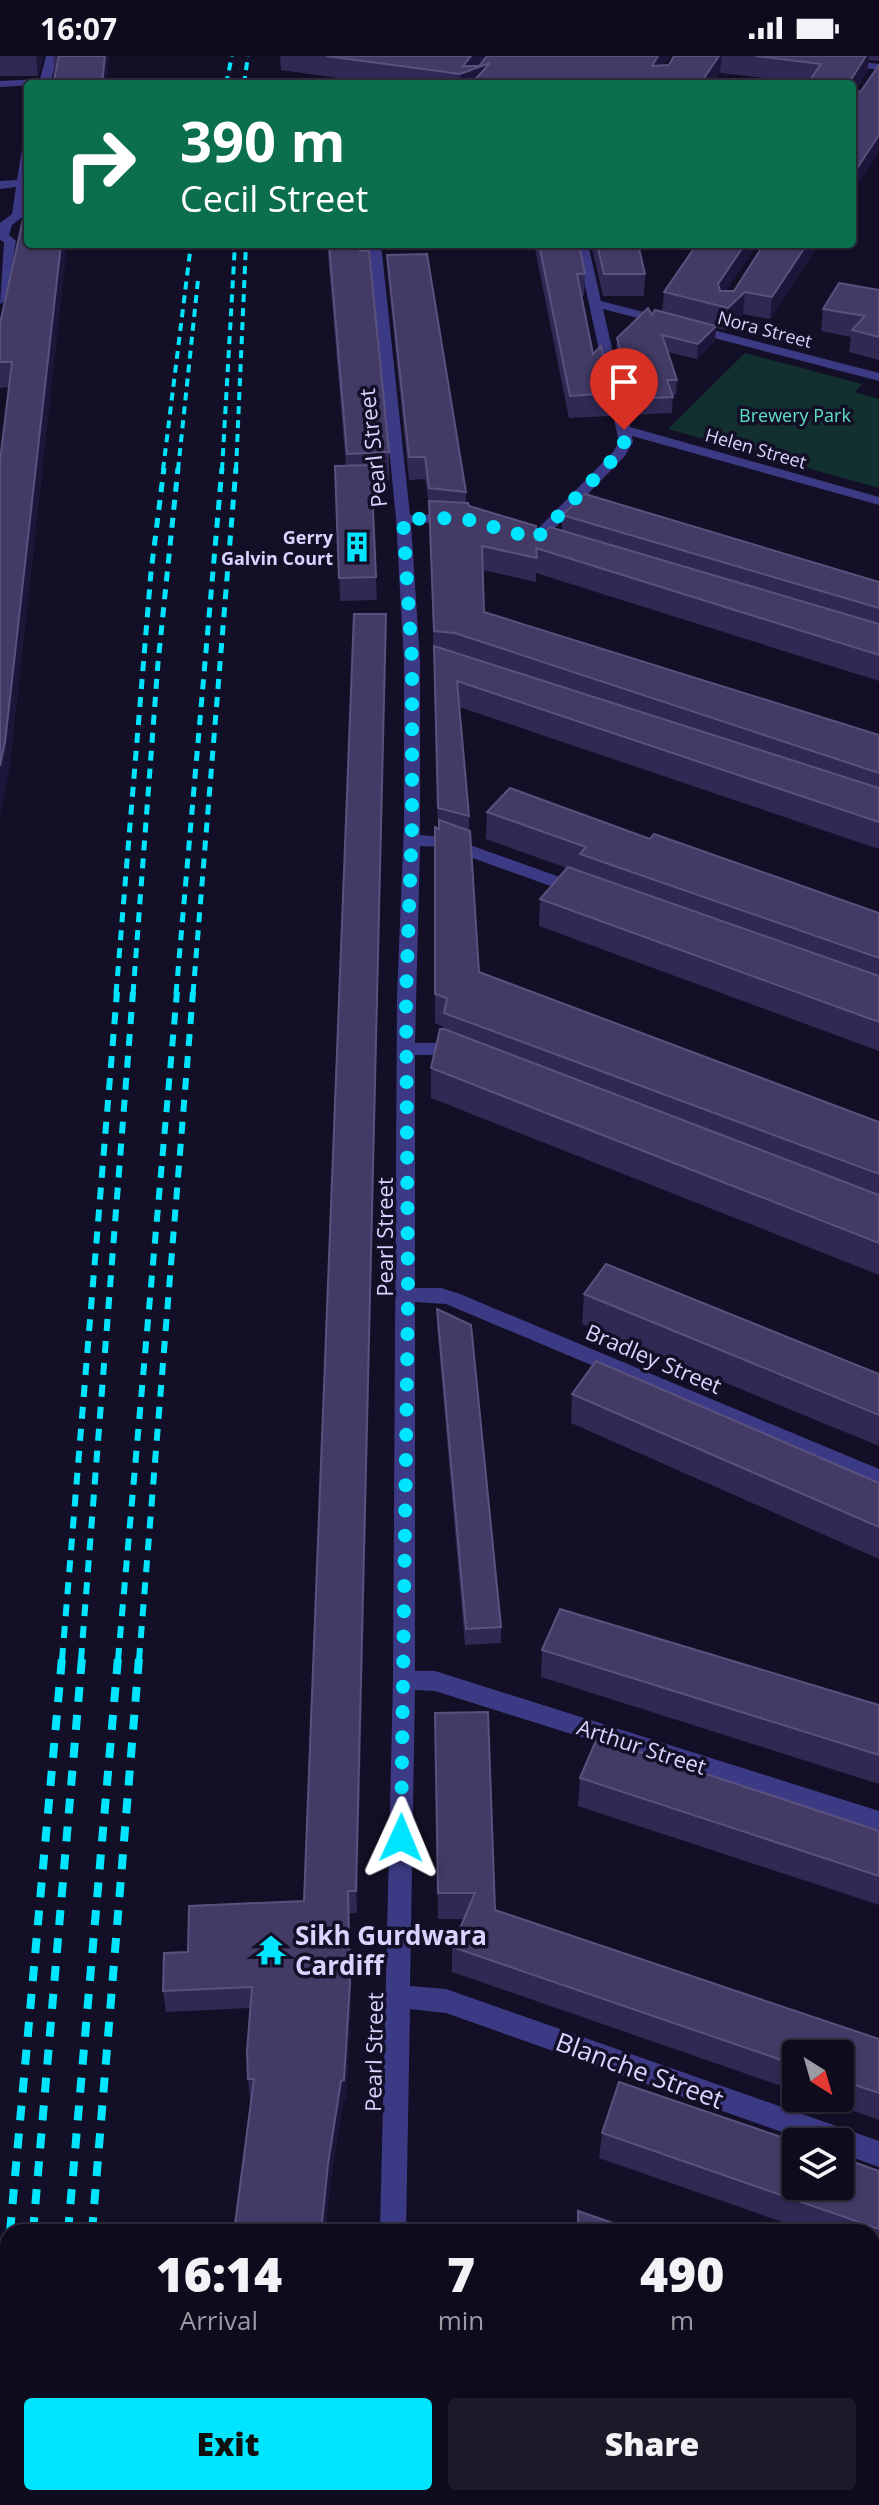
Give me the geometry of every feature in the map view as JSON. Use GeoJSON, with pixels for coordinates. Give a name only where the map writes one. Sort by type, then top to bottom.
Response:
{"type":"FeatureCollection","features":[{"type":"Feature","properties":{"kind":"street"},"geometry":{"type":"LineString","coordinates":[[45,80],[52,56]]}},
{"type":"Feature","properties":{"kind":"street"},"geometry":{"type":"LineString","coordinates":[[789,56],[879,68],[868,83]]}},
{"type":"Feature","properties":{"kind":"street"},"geometry":{"type":"LineString","coordinates":[[0,84],[24,83]]}},
{"type":"Feature","properties":{"kind":"street"},"geometry":{"type":"LineString","coordinates":[[0,185],[24,183]]}},
{"type":"Feature","properties":{"kind":"street"},"geometry":{"type":"LineString","coordinates":[[1,293],[10,241],[3,236],[6,223],[18,216],[24,188]]}},
{"type":"Feature","properties":{"kind":"street","name":"Pearl Street"},"geometry":{"type":"LineString","coordinates":[[375,248],[420,661],[406,996],[409,1049],[404,1680],[393,2224]]}},
{"type":"Feature","properties":{"kind":"street"},"geometry":{"type":"LineString","coordinates":[[536,539],[624,448],[624,430],[583,248]]}},
{"type":"Feature","properties":{"kind":"street","name":"Nora Street"},"geometry":{"type":"LineString","coordinates":[[595,303],[879,377]]}},
{"type":"Feature","properties":{"kind":"street","name":"Helen Street"},"geometry":{"type":"LineString","coordinates":[[624,430],[879,501]]}},
{"type":"Feature","properties":{"kind":"street"},"geometry":{"type":"LineString","coordinates":[[403,519],[447,517],[473,521]]}},
{"type":"Feature","properties":{"kind":"street"},"geometry":{"type":"LineString","coordinates":[[412,840],[444,842],[601,898]]}},
{"type":"Feature","properties":{"kind":"street"},"geometry":{"type":"LineString","coordinates":[[409,1049],[439,1049],[476,1062]]}},
{"type":"Feature","properties":{"kind":"street","name":"Bradley Street"},"geometry":{"type":"LineString","coordinates":[[408,1295],[441,1295],[453,1299],[879,1478]]}},
{"type":"Feature","properties":{"kind":"street","name":"Arthur Street"},"geometry":{"type":"LineString","coordinates":[[404,1680],[435,1681],[879,1821]]}},
{"type":"Feature","properties":{"kind":"street","name":"Blanche Street"},"geometry":{"type":"LineString","coordinates":[[399,1996],[446,2001],[879,2154]]}},
{"type":"Feature","properties":{"kind":"green space","name":"Brewery Park"},"geometry":{"type":"Polygon","coordinates":[[[745,353],[862,384],[855,392],[879,399],[879,488],[668,429],[745,353]]]}},
{"type":"Feature","properties":{"kind":"building"},"geometry":{"type":"Polygon","coordinates":[[[59,56],[105,56],[102,80],[54,80],[59,56]]]}},
{"type":"Feature","properties":{"kind":"building"},"geometry":{"type":"Polygon","coordinates":[[[326,56],[471,56],[463,66],[479,66],[487,56],[658,56],[652,66],[669,65],[674,56],[719,56],[703,80],[475,80],[490,63],[460,74],[326,56]]]}},
{"type":"Feature","properties":{"kind":"building"},"geometry":{"type":"Polygon","coordinates":[[[755,56],[866,56],[852,80],[810,80],[821,64],[755,56]]]}},
{"type":"Feature","properties":{"kind":"building"},"geometry":{"type":"Polygon","coordinates":[[[879,65],[879,135],[856,170],[856,93],[861,91],[879,65]]]}},
{"type":"Feature","properties":{"kind":"building"},"geometry":{"type":"Polygon","coordinates":[[[24,214],[24,248],[61,248],[0,766],[0,461],[12,362],[0,362],[0,324],[24,214]]]}},
{"type":"Feature","properties":{"kind":"building"},"geometry":{"type":"Polygon","coordinates":[[[329,248],[369,251],[389,452],[347,454],[329,248]]]}},
{"type":"Feature","properties":{"kind":"building"},"geometry":{"type":"Polygon","coordinates":[[[540,248],[580,248],[585,274],[577,274],[593,354],[601,346],[611,393],[570,396],[540,248]]]}},
{"type":"Feature","properties":{"kind":"building"},"geometry":{"type":"Polygon","coordinates":[[[598,248],[639,248],[645,274],[604,274],[598,248]]]}},
{"type":"Feature","properties":{"kind":"building"},"geometry":{"type":"Polygon","coordinates":[[[694,248],[742,248],[718,284],[720,291],[734,291],[761,248],[804,248],[772,297],[745,292],[728,308],[664,292],[694,248]]]}},
{"type":"Feature","properties":{"kind":"building"},"geometry":{"type":"Polygon","coordinates":[[[427,254],[466,492],[429,488],[425,457],[409,457],[387,255],[427,254]]]}},
{"type":"Feature","properties":{"kind":"building"},"geometry":{"type":"Polygon","coordinates":[[[839,283],[879,290],[879,337],[852,330],[865,316],[823,309],[839,283]]]}},
{"type":"Feature","properties":{"kind":"building"},"geometry":{"type":"Polygon","coordinates":[[[648,308],[652,315],[655,310],[716,326],[698,344],[662,335],[677,380],[667,380],[673,397],[631,399],[617,338],[648,308]]]}},
{"type":"Feature","properties":{"kind":"building","name":"Gerry Galvin Court"},"geometry":{"type":"Polygon","coordinates":[[[371,465],[376,577],[339,578],[335,466],[371,465]]]}},
{"type":"Feature","properties":{"kind":"building"},"geometry":{"type":"Polygon","coordinates":[[[585,494],[879,582],[879,608],[562,515],[585,494]]]}},
{"type":"Feature","properties":{"kind":"building"},"geometry":{"type":"Polygon","coordinates":[[[429,501],[468,503],[469,506],[536,526],[536,540],[550,527],[879,624],[879,655],[536,548],[537,558],[482,546],[484,612],[879,735],[879,773],[455,633],[434,631],[429,501]]]}},
{"type":"Feature","properties":{"kind":"building"},"geometry":{"type":"Polygon","coordinates":[[[354,614],[386,614],[356,1891],[348,1891],[350,1983],[344,2080],[341,2081],[328,2164],[322,2224],[235,2224],[254,2079],[248,2079],[247,2052],[252,1987],[163,1991],[164,1953],[188,1952],[189,1906],[304,1901],[354,614]]]}},
{"type":"Feature","properties":{"kind":"building"},"geometry":{"type":"Polygon","coordinates":[[[434,646],[879,788],[879,822],[457,681],[469,816],[438,808],[434,646]]]}},
{"type":"Feature","properties":{"kind":"building"},"geometry":{"type":"Polygon","coordinates":[[[510,788],[650,839],[654,834],[879,913],[879,958],[580,854],[586,847],[487,812],[510,788]]]}},
{"type":"Feature","properties":{"kind":"building"},"geometry":{"type":"Polygon","coordinates":[[[439,820],[470,831],[479,972],[879,1122],[879,1174],[444,1013],[447,998],[435,994],[435,827],[439,829],[439,820]]]}},
{"type":"Feature","properties":{"kind":"building"},"geometry":{"type":"Polygon","coordinates":[[[568,867],[879,976],[879,1022],[540,899],[568,867]]]}},
{"type":"Feature","properties":{"kind":"building"},"geometry":{"type":"Polygon","coordinates":[[[440,1029],[879,1195],[879,1243],[431,1068],[440,1029]]]}},
{"type":"Feature","properties":{"kind":"building"},"geometry":{"type":"Polygon","coordinates":[[[606,1264],[879,1374],[879,1415],[584,1294],[606,1264]]]}},
{"type":"Feature","properties":{"kind":"building"},"geometry":{"type":"Polygon","coordinates":[[[437,1309],[471,1325],[501,1627],[466,1629],[437,1309]]]}},
{"type":"Feature","properties":{"kind":"building"},"geometry":{"type":"Polygon","coordinates":[[[596,1361],[879,1483],[879,1527],[572,1394],[596,1361]]]}},
{"type":"Feature","properties":{"kind":"building"},"geometry":{"type":"Polygon","coordinates":[[[560,1609],[879,1705],[879,1755],[542,1650],[560,1609]]]}},
{"type":"Feature","properties":{"kind":"building"},"geometry":{"type":"Polygon","coordinates":[[[488,1712],[495,1910],[879,2039],[879,2093],[854,2085],[854,2040],[782,2040],[782,2060],[452,1947],[475,1893],[438,1893],[435,1713],[488,1712]]]}},
{"type":"Feature","properties":{"kind":"building"},"geometry":{"type":"Polygon","coordinates":[[[597,1738],[879,1831],[879,1876],[580,1778],[597,1738]]]}},
{"type":"Feature","properties":{"kind":"building"},"geometry":{"type":"Polygon","coordinates":[[[619,2082],[782,2137],[782,2195],[602,2133],[619,2082]]]}},
{"type":"Feature","properties":{"kind":"building"},"geometry":{"type":"Polygon","coordinates":[[[854,2162],[879,2171],[879,2224],[865,2224],[795,2200],[854,2200],[854,2162]]]}},
{"type":"Feature","properties":{"kind":"building"},"geometry":{"type":"Polygon","coordinates":[[[578,2211],[616,2224],[578,2224],[578,2211]]]}},
{"type":"Feature","properties":{"kind":"railway"},"geometry":{"type":"LineString","coordinates":[[227,80],[232,56]]}},
{"type":"Feature","properties":{"kind":"railway"},"geometry":{"type":"LineString","coordinates":[[245,80],[248,56]]}},
{"type":"Feature","properties":{"kind":"railway"},"geometry":{"type":"LineString","coordinates":[[163,470],[191,248]]}},
{"type":"Feature","properties":{"kind":"railway"},"geometry":{"type":"LineString","coordinates":[[222,470],[235,248]]}},
{"type":"Feature","properties":{"kind":"railway"},"geometry":{"type":"LineString","coordinates":[[236,470],[246,248]]}},
{"type":"Feature","properties":{"kind":"railway"},"geometry":{"type":"LineString","coordinates":[[178,470],[198,280]]}},
{"type":"Feature","properties":{"kind":"railway"},"geometry":{"type":"LineString","coordinates":[[116,994],[151,572],[164,468]]}},
{"type":"Feature","properties":{"kind":"railway"},"geometry":{"type":"LineString","coordinates":[[133,994],[158,663],[178,468]]}},
{"type":"Feature","properties":{"kind":"railway"},"geometry":{"type":"LineString","coordinates":[[176,994],[222,468]]}},
{"type":"Feature","properties":{"kind":"railway"},"geometry":{"type":"LineString","coordinates":[[193,994],[236,468]]}},
{"type":"Feature","properties":{"kind":"railway"},"geometry":{"type":"LineString","coordinates":[[62,1660],[117,992]]}},
{"type":"Feature","properties":{"kind":"railway"},"geometry":{"type":"LineString","coordinates":[[81,1660],[133,992]]}},
{"type":"Feature","properties":{"kind":"railway"},"geometry":{"type":"LineString","coordinates":[[118,1660],[177,992]]}},
{"type":"Feature","properties":{"kind":"railway"},"geometry":{"type":"LineString","coordinates":[[139,1660],[193,992]]}},
{"type":"Feature","properties":{"kind":"railway"},"geometry":{"type":"LineString","coordinates":[[11,2224],[62,1658]]}},
{"type":"Feature","properties":{"kind":"railway"},"geometry":{"type":"LineString","coordinates":[[34,2224],[82,1658]]}},
{"type":"Feature","properties":{"kind":"railway"},"geometry":{"type":"LineString","coordinates":[[69,2224],[118,1658]]}},
{"type":"Feature","properties":{"kind":"railway"},"geometry":{"type":"LineString","coordinates":[[93,2224],[139,1658]]}},
{"type":"Feature","properties":{"kind":"place","name":"Gerry Galvin Court"},"geometry":{"type":"Point","coordinates":[357,547]}},
{"type":"Feature","properties":{"kind":"place","name":"Sikh Gurdwara Cardiff"},"geometry":{"type":"Point","coordinates":[271,1950]}},
{"type":"Feature","properties":{"kind":"route"},"geometry":{"type":"LineString","coordinates":[[401,1838],[408,1295],[409,1049],[406,996],[412,825],[412,661],[403,519],[462,518],[536,539],[624,448],[624,430]]}}]}
